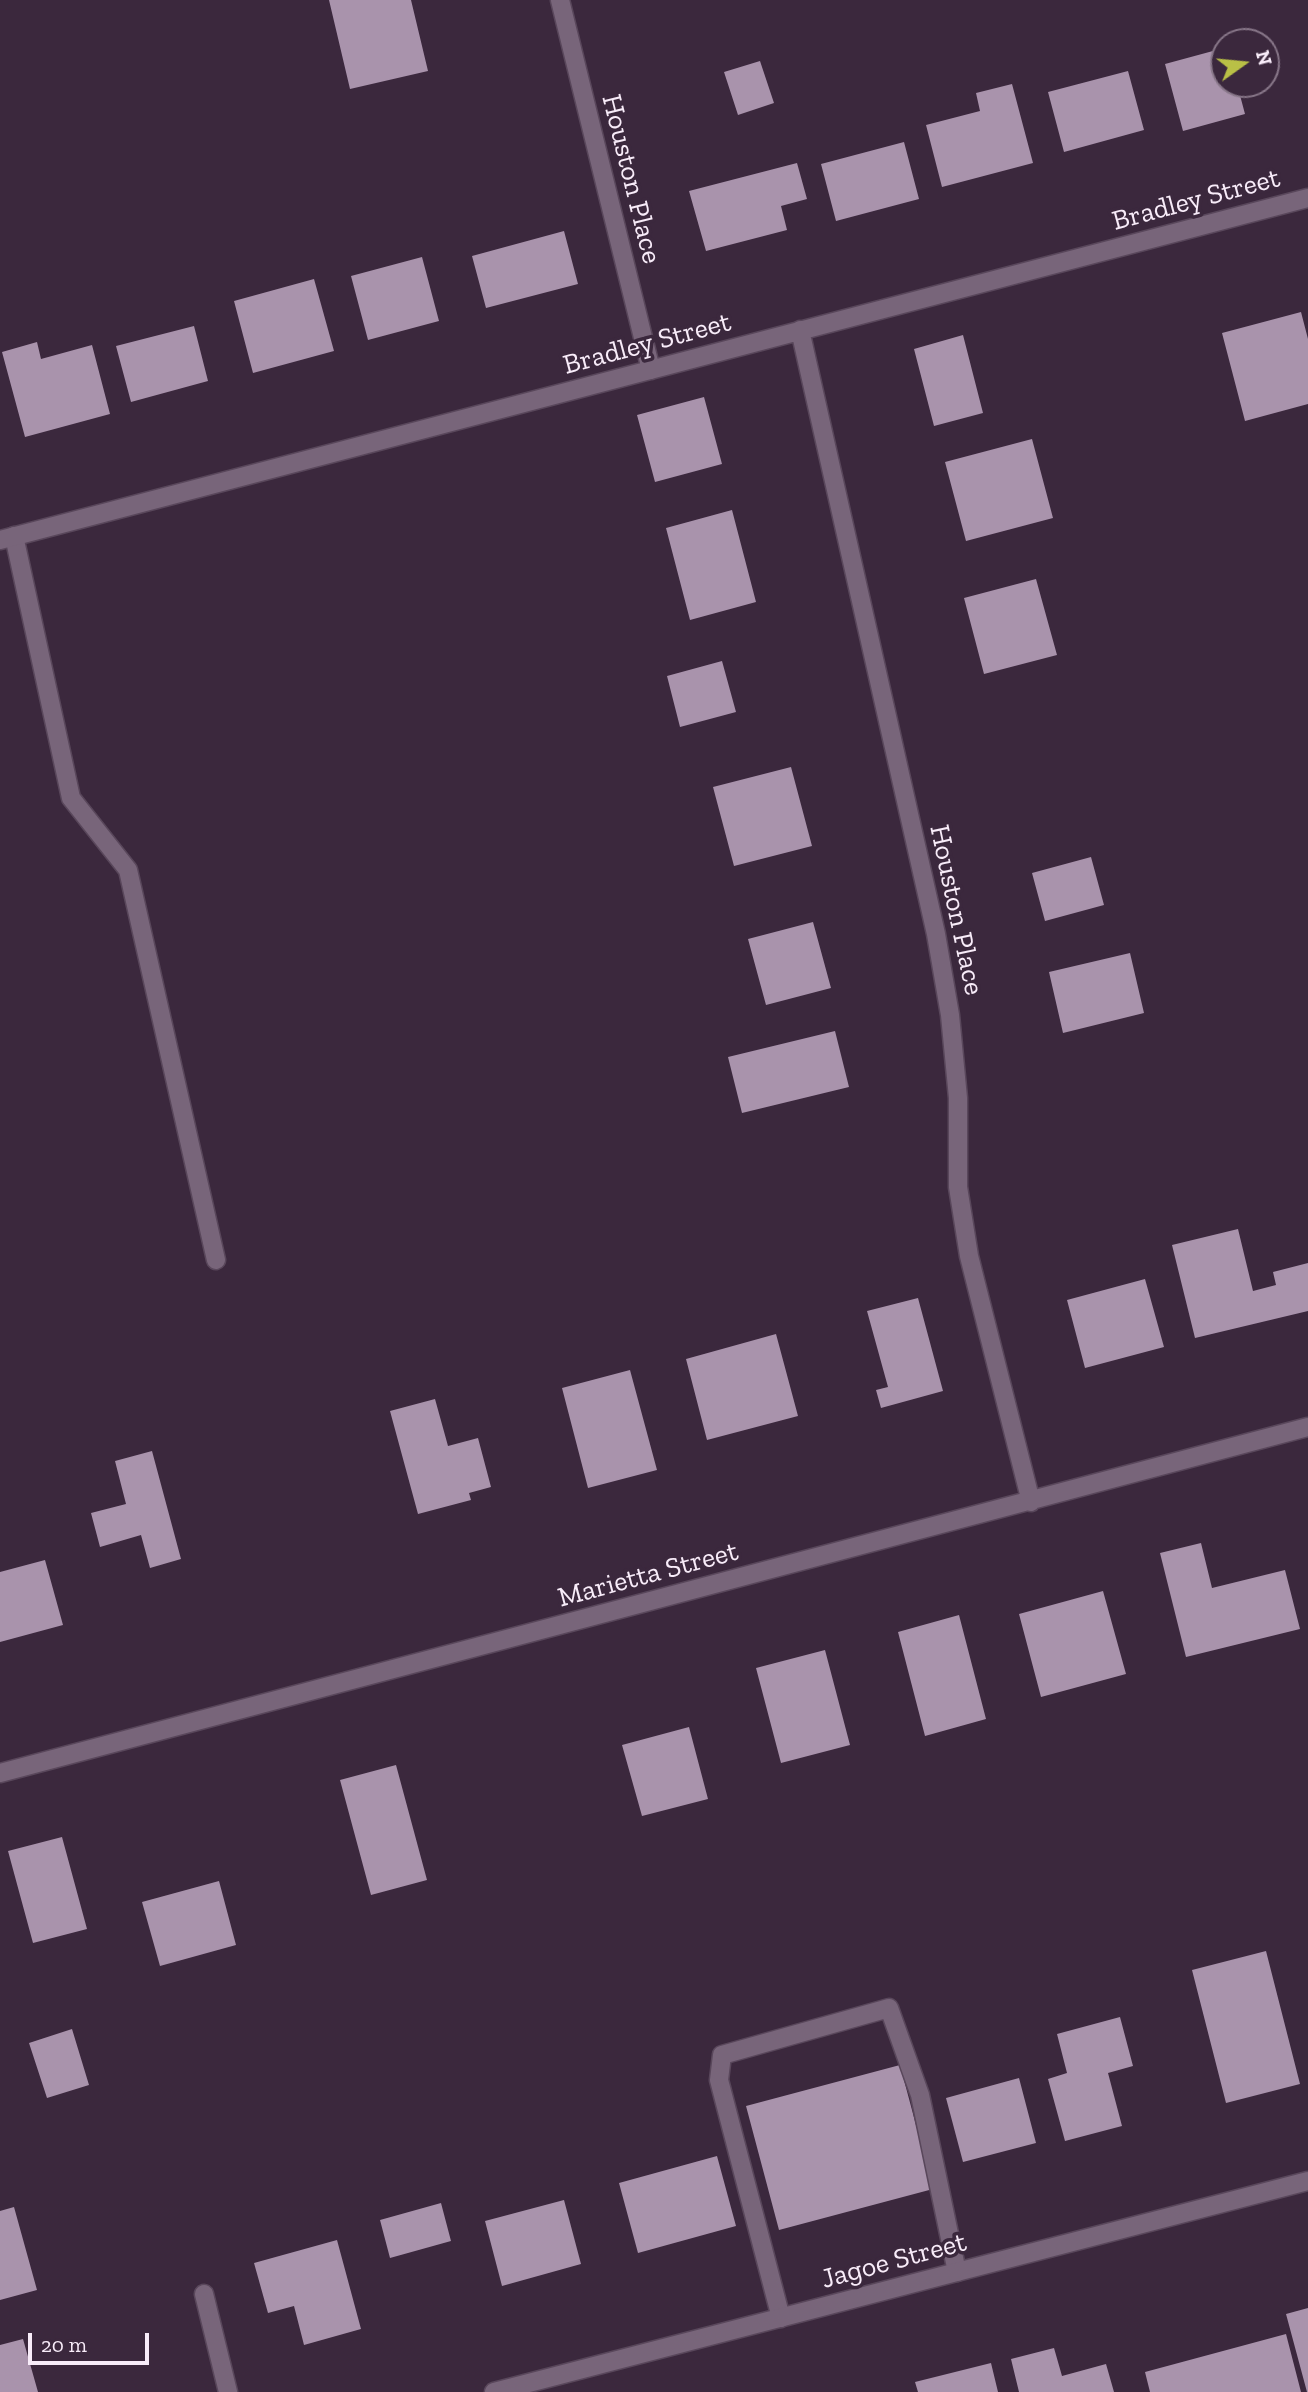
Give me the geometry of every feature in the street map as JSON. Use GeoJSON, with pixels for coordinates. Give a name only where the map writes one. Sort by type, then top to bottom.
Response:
{"type":"FeatureCollection","features":[{"type":"Feature","properties":{"kind":"street","name":"Houston Place"},"geometry":{"type":"LineString","coordinates":[[560,0],[651,370]]}},
{"type":"Feature","properties":{"kind":"street","name":"Bradley Street"},"geometry":{"type":"LineString","coordinates":[[7,538],[1308,198]]}},
{"type":"Feature","properties":{"kind":"street","name":"Houston Place"},"geometry":{"type":"LineString","coordinates":[[800,330],[936,934],[950,1015],[957,1098],[958,1187],[963,1222],[1031,1502]]}},
{"type":"Feature","properties":{"kind":"street"},"geometry":{"type":"LineString","coordinates":[[7,538],[71,798],[128,870],[216,1261]]}},
{"type":"Feature","properties":{"kind":"street","name":"Marietta Street"},"geometry":{"type":"LineString","coordinates":[[0,1773],[1308,1427]]}},
{"type":"Feature","properties":{"kind":"street"},"geometry":{"type":"LineString","coordinates":[[781,2318],[719,2080],[722,2055],[889,2008],[920,2095],[957,2272]]}},
{"type":"Feature","properties":{"kind":"street","name":"Jagoe Street"},"geometry":{"type":"LineString","coordinates":[[494,2392],[1308,2181]]}},
{"type":"Feature","properties":{"kind":"street"},"geometry":{"type":"LineString","coordinates":[[204,2294],[228,2392]]}},
{"type":"Feature","properties":{"kind":"building"},"geometry":{"type":"Polygon","coordinates":[[[329,0],[411,0],[428,71],[350,89],[329,0]]]}},
{"type":"Feature","properties":{"kind":"building"},"geometry":{"type":"Polygon","coordinates":[[[1210,52],[1210,98],[1241,98],[1245,114],[1183,131],[1165,64],[1210,52]]]}},
{"type":"Feature","properties":{"kind":"building"},"geometry":{"type":"Polygon","coordinates":[[[760,61],[774,103],[738,115],[724,72],[760,61]]]}},
{"type":"Feature","properties":{"kind":"building"},"geometry":{"type":"Polygon","coordinates":[[[1128,71],[1144,130],[1064,152],[1048,92],[1128,71]]]}},
{"type":"Feature","properties":{"kind":"building"},"geometry":{"type":"Polygon","coordinates":[[[1012,84],[1033,163],[942,187],[926,125],[980,111],[976,93],[1012,84]]]}},
{"type":"Feature","properties":{"kind":"building"},"geometry":{"type":"Polygon","coordinates":[[[904,142],[919,199],[836,221],[821,164],[904,142]]]}},
{"type":"Feature","properties":{"kind":"building"},"geometry":{"type":"Polygon","coordinates":[[[797,163],[807,199],[781,206],[787,230],[706,251],[689,191],[797,163]]]}},
{"type":"Feature","properties":{"kind":"building"},"geometry":{"type":"Polygon","coordinates":[[[564,231],[578,284],[486,308],[472,256],[564,231]]]}},
{"type":"Feature","properties":{"kind":"building"},"geometry":{"type":"Polygon","coordinates":[[[422,257],[439,321],[368,340],[351,276],[422,257]]]}},
{"type":"Feature","properties":{"kind":"building"},"geometry":{"type":"Polygon","coordinates":[[[314,279],[334,351],[253,373],[234,301],[314,279]]]}},
{"type":"Feature","properties":{"kind":"building"},"geometry":{"type":"Polygon","coordinates":[[[1301,312],[1308,339],[1308,404],[1245,421],[1222,333],[1301,312]]]}},
{"type":"Feature","properties":{"kind":"building"},"geometry":{"type":"Polygon","coordinates":[[[194,326],[208,381],[131,402],[116,346],[194,326]]]}},
{"type":"Feature","properties":{"kind":"building"},"geometry":{"type":"Polygon","coordinates":[[[963,335],[983,413],[934,426],[914,349],[963,335]]]}},
{"type":"Feature","properties":{"kind":"building"},"geometry":{"type":"Polygon","coordinates":[[[37,342],[41,359],[92,345],[110,414],[25,437],[2,352],[37,342]]]}},
{"type":"Feature","properties":{"kind":"building"},"geometry":{"type":"Polygon","coordinates":[[[704,397],[722,464],[655,482],[637,415],[704,397]]]}},
{"type":"Feature","properties":{"kind":"building"},"geometry":{"type":"Polygon","coordinates":[[[1032,439],[1053,518],[966,541],[945,462],[1032,439]]]}},
{"type":"Feature","properties":{"kind":"building"},"geometry":{"type":"Polygon","coordinates":[[[732,510],[756,602],[690,620],[666,528],[732,510]]]}},
{"type":"Feature","properties":{"kind":"building"},"geometry":{"type":"Polygon","coordinates":[[[1036,579],[1057,655],[984,674],[964,598],[1036,579]]]}},
{"type":"Feature","properties":{"kind":"building"},"geometry":{"type":"Polygon","coordinates":[[[722,661],[736,712],[680,727],[667,676],[722,661]]]}},
{"type":"Feature","properties":{"kind":"building"},"geometry":{"type":"Polygon","coordinates":[[[791,767],[812,846],[734,866],[713,787],[791,767]]]}},
{"type":"Feature","properties":{"kind":"building"},"geometry":{"type":"Polygon","coordinates":[[[1091,857],[1104,905],[1045,921],[1032,873],[1091,857]]]}},
{"type":"Feature","properties":{"kind":"building"},"geometry":{"type":"Polygon","coordinates":[[[813,922],[831,988],[766,1005],[748,939],[813,922]]]}},
{"type":"Feature","properties":{"kind":"building"},"geometry":{"type":"Polygon","coordinates":[[[1130,953],[1144,1013],[1063,1033],[1049,972],[1130,953]]]}},
{"type":"Feature","properties":{"kind":"building"},"geometry":{"type":"Polygon","coordinates":[[[835,1031],[849,1087],[742,1113],[728,1057],[835,1031]]]}},
{"type":"Feature","properties":{"kind":"building"},"geometry":{"type":"Polygon","coordinates":[[[1238,1229],[1253,1291],[1276,1285],[1273,1272],[1308,1263],[1308,1311],[1195,1338],[1172,1245],[1238,1229]]]}},
{"type":"Feature","properties":{"kind":"building"},"geometry":{"type":"Polygon","coordinates":[[[1145,1279],[1164,1347],[1085,1368],[1067,1300],[1145,1279]]]}},
{"type":"Feature","properties":{"kind":"building"},"geometry":{"type":"Polygon","coordinates":[[[918,1298],[943,1391],[881,1408],[876,1390],[888,1387],[867,1311],[918,1298]]]}},
{"type":"Feature","properties":{"kind":"building"},"geometry":{"type":"Polygon","coordinates":[[[776,1334],[798,1416],[707,1440],[686,1359],[776,1334]]]}},
{"type":"Feature","properties":{"kind":"building"},"geometry":{"type":"Polygon","coordinates":[[[630,1370],[657,1470],[588,1488],[562,1388],[630,1370]]]}},
{"type":"Feature","properties":{"kind":"building"},"geometry":{"type":"Polygon","coordinates":[[[435,1399],[448,1446],[478,1438],[491,1487],[469,1493],[471,1500],[418,1514],[390,1411],[435,1399]]]}},
{"type":"Feature","properties":{"kind":"building"},"geometry":{"type":"Polygon","coordinates":[[[152,1451],[181,1559],[150,1568],[141,1535],[100,1547],[91,1513],[126,1504],[115,1461],[152,1451]]]}},
{"type":"Feature","properties":{"kind":"building"},"geometry":{"type":"Polygon","coordinates":[[[1201,1543],[1212,1588],[1285,1570],[1300,1629],[1186,1657],[1160,1553],[1201,1543]]]}},
{"type":"Feature","properties":{"kind":"building"},"geometry":{"type":"Polygon","coordinates":[[[45,1560],[63,1625],[0,1642],[0,1572],[45,1560]]]}},
{"type":"Feature","properties":{"kind":"building"},"geometry":{"type":"Polygon","coordinates":[[[1103,1591],[1126,1674],[1041,1697],[1019,1614],[1103,1591]]]}},
{"type":"Feature","properties":{"kind":"building"},"geometry":{"type":"Polygon","coordinates":[[[959,1615],[986,1719],[925,1736],[898,1632],[959,1615]]]}},
{"type":"Feature","properties":{"kind":"building"},"geometry":{"type":"Polygon","coordinates":[[[825,1650],[850,1745],[781,1763],[756,1668],[825,1650]]]}},
{"type":"Feature","properties":{"kind":"building"},"geometry":{"type":"Polygon","coordinates":[[[689,1727],[708,1799],[642,1816],[622,1745],[689,1727]]]}},
{"type":"Feature","properties":{"kind":"building"},"geometry":{"type":"Polygon","coordinates":[[[396,1765],[427,1880],[371,1895],[340,1780],[396,1765]]]}},
{"type":"Feature","properties":{"kind":"building"},"geometry":{"type":"Polygon","coordinates":[[[62,1837],[87,1929],[33,1943],[8,1851],[62,1837]]]}},
{"type":"Feature","properties":{"kind":"building"},"geometry":{"type":"Polygon","coordinates":[[[219,1881],[236,1945],[160,1966],[142,1902],[219,1881]]]}},
{"type":"Feature","properties":{"kind":"building"},"geometry":{"type":"Polygon","coordinates":[[[1266,1951],[1300,2084],[1226,2103],[1192,1970],[1266,1951]]]}},
{"type":"Feature","properties":{"kind":"building"},"geometry":{"type":"Polygon","coordinates":[[[1120,2017],[1133,2066],[1108,2073],[1122,2126],[1065,2141],[1048,2079],[1067,2073],[1057,2034],[1120,2017]]]}},
{"type":"Feature","properties":{"kind":"building"},"geometry":{"type":"Polygon","coordinates":[[[72,2029],[89,2085],[47,2098],[29,2043],[72,2029]]]}},
{"type":"Feature","properties":{"kind":"building"},"geometry":{"type":"Polygon","coordinates":[[[900,2065],[933,2189],[779,2230],[746,2106],[900,2065]]]}},
{"type":"Feature","properties":{"kind":"building"},"geometry":{"type":"Polygon","coordinates":[[[1019,2078],[1036,2143],[963,2162],[946,2098],[1019,2078]]]}},
{"type":"Feature","properties":{"kind":"building"},"geometry":{"type":"Polygon","coordinates":[[[717,2156],[736,2226],[638,2253],[619,2183],[717,2156]]]}},
{"type":"Feature","properties":{"kind":"building"},"geometry":{"type":"Polygon","coordinates":[[[564,2200],[581,2264],[502,2286],[485,2221],[564,2200]]]}},
{"type":"Feature","properties":{"kind":"building"},"geometry":{"type":"Polygon","coordinates":[[[441,2203],[451,2241],[390,2258],[380,2220],[441,2203]]]}},
{"type":"Feature","properties":{"kind":"building"},"geometry":{"type":"Polygon","coordinates":[[[14,2207],[37,2290],[0,2300],[0,2211],[14,2207]]]}},
{"type":"Feature","properties":{"kind":"building"},"geometry":{"type":"Polygon","coordinates":[[[337,2240],[361,2329],[304,2345],[294,2306],[268,2313],[254,2263],[337,2240]]]}},
{"type":"Feature","properties":{"kind":"building"},"geometry":{"type":"Polygon","coordinates":[[[1308,2308],[1308,2392],[1307,2392],[1286,2314],[1308,2308]]]}},
{"type":"Feature","properties":{"kind":"building"},"geometry":{"type":"Polygon","coordinates":[[[1286,2334],[1301,2392],[1150,2392],[1145,2372],[1286,2334]]]}},
{"type":"Feature","properties":{"kind":"building"},"geometry":{"type":"Polygon","coordinates":[[[23,2339],[38,2392],[0,2392],[0,2345],[23,2339]]]}},
{"type":"Feature","properties":{"kind":"building"},"geometry":{"type":"Polygon","coordinates":[[[1054,2348],[1062,2376],[1106,2364],[1114,2392],[1019,2392],[1011,2359],[1054,2348]]]}},
{"type":"Feature","properties":{"kind":"building"},"geometry":{"type":"Polygon","coordinates":[[[991,2363],[998,2392],[918,2392],[915,2382],[991,2363]]]}}]}
